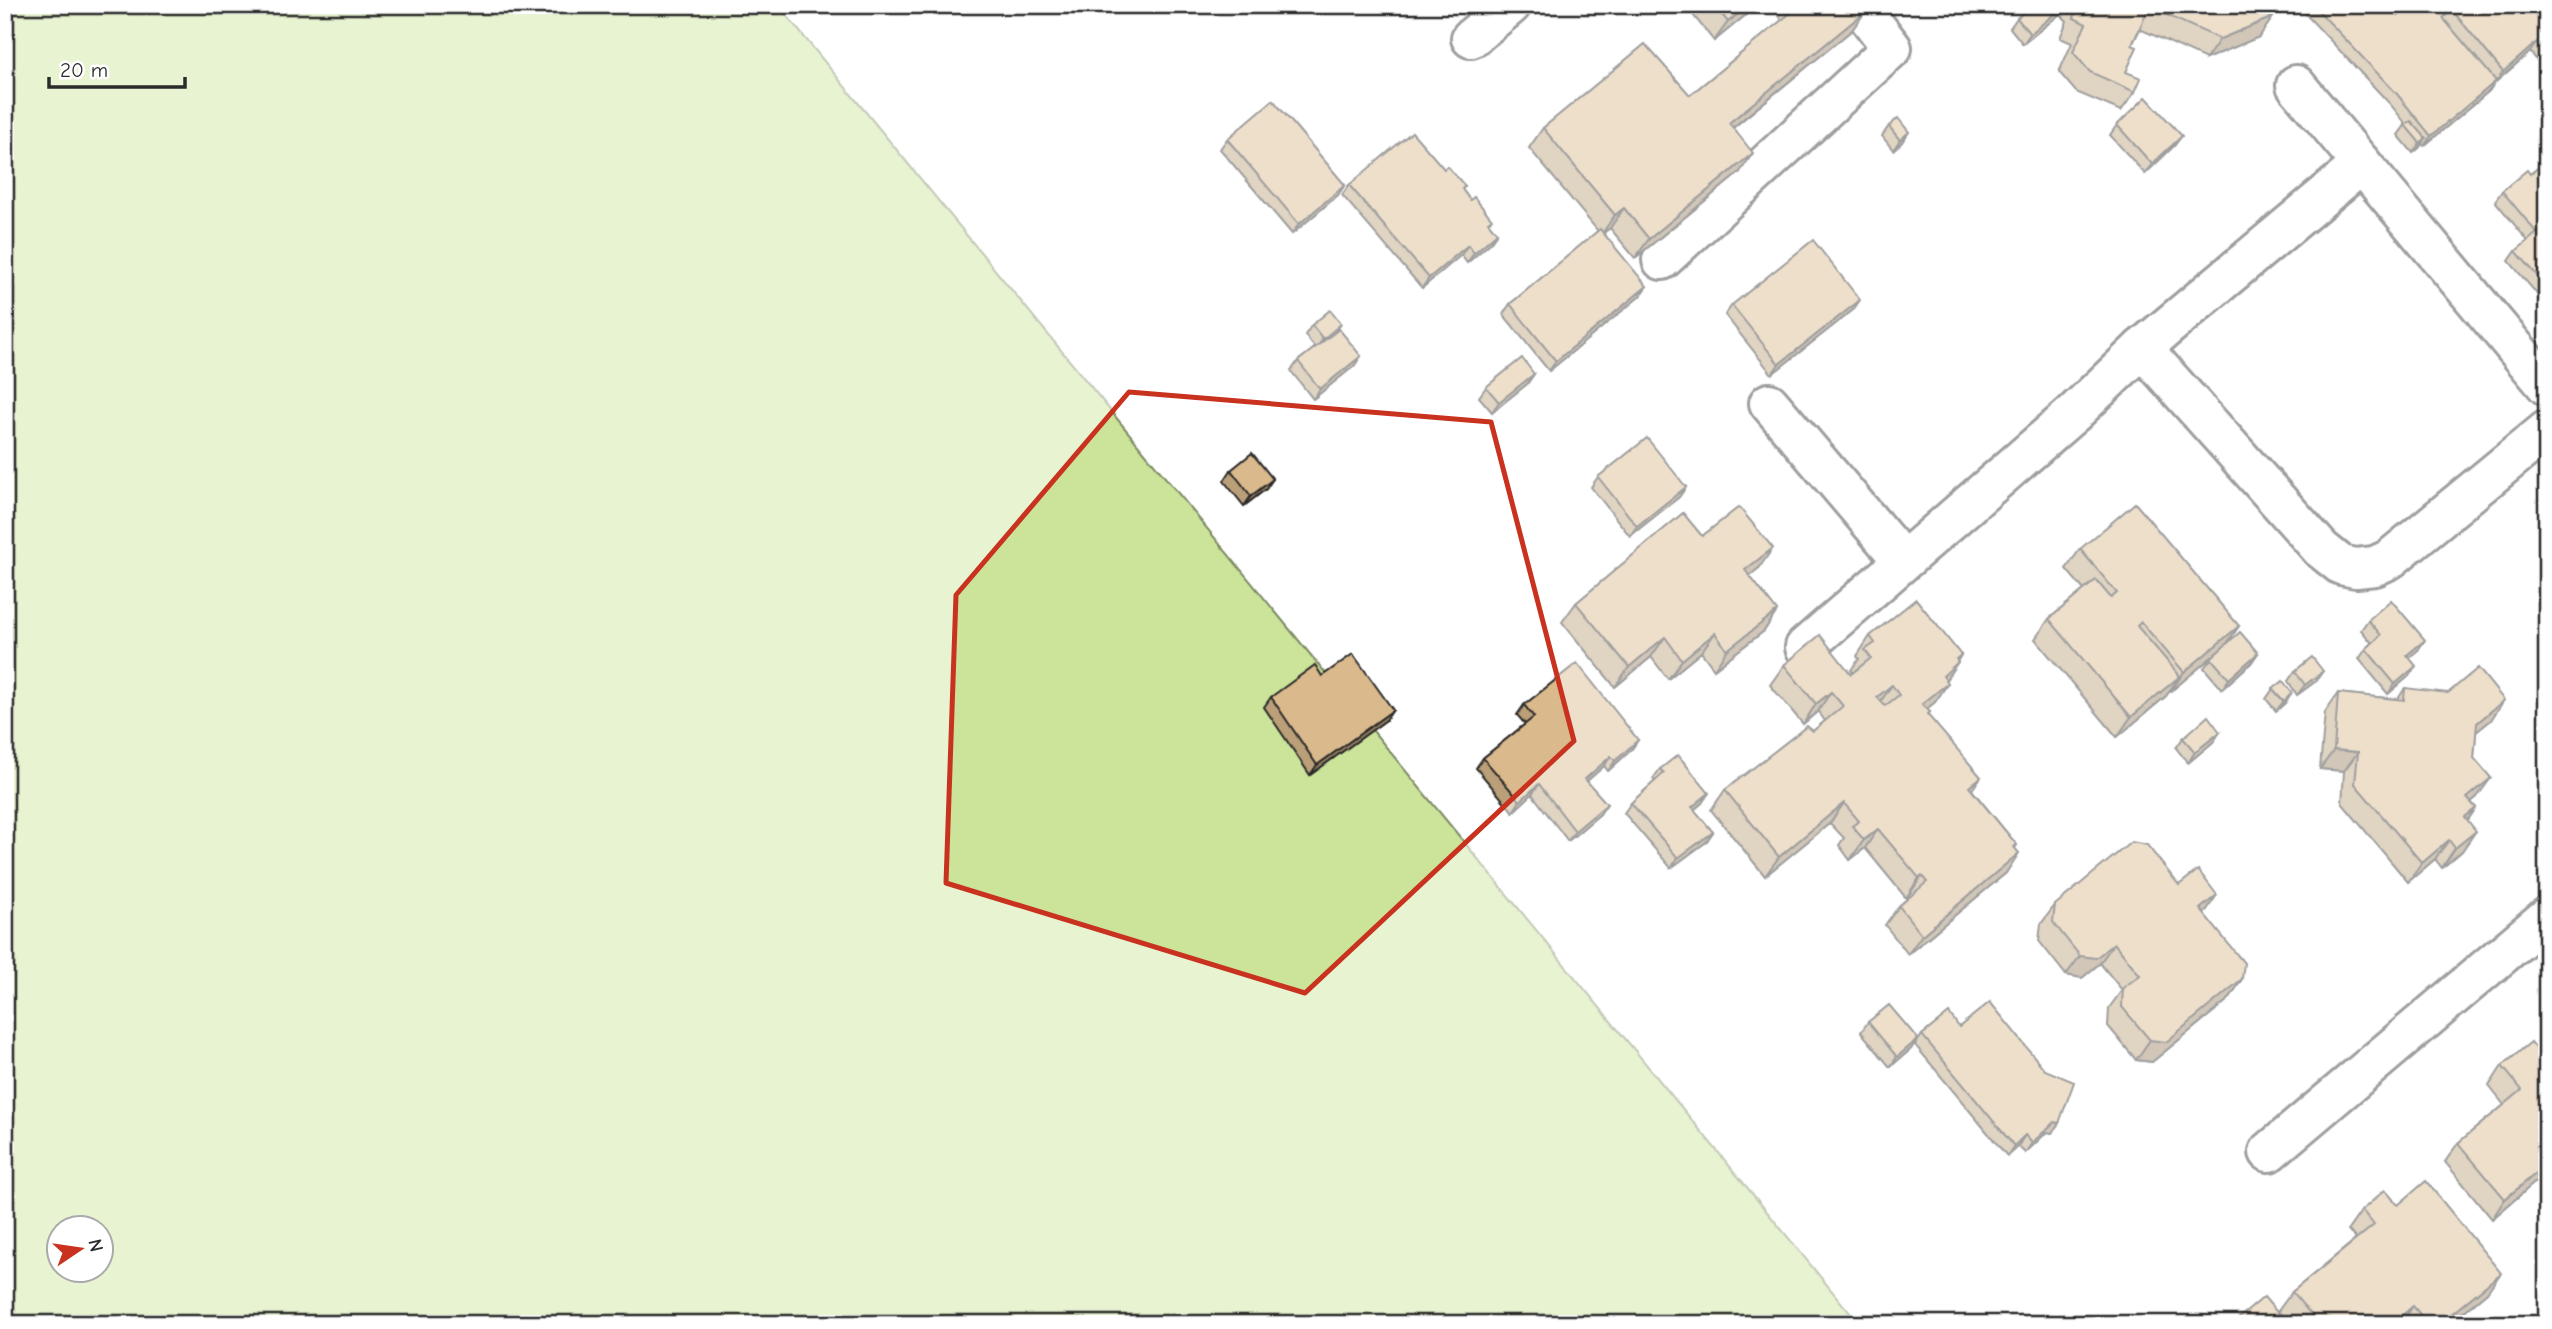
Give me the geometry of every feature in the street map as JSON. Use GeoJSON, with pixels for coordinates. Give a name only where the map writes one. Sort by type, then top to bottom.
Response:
{"type":"FeatureCollection","features":[{"type":"Feature","properties":{"kind":"street"},"geometry":{"type":"LineString","coordinates":[[1471,38],[1511,5]]}},
{"type":"Feature","properties":{"kind":"street"},"geometry":{"type":"LineString","coordinates":[[1662,260],[1892,48],[1859,5]]}},
{"type":"Feature","properties":{"kind":"street"},"geometry":{"type":"LineString","coordinates":[[2296,85],[2547,386]]}},
{"type":"Feature","properties":{"kind":"street"},"geometry":{"type":"LineString","coordinates":[[1805,647],[2073,414],[2143,348],[2362,164]]}},
{"type":"Feature","properties":{"kind":"street"},"geometry":{"type":"LineString","coordinates":[[2143,348],[2321,549],[2341,565],[2356,568],[2375,566],[2405,548],[2547,430]]}},
{"type":"Feature","properties":{"kind":"street"},"geometry":{"type":"LineString","coordinates":[[1769,403],[1903,561]]}},
{"type":"Feature","properties":{"kind":"street"},"geometry":{"type":"LineString","coordinates":[[2269,1152],[2547,917]]}},
{"type":"Feature","properties":{"kind":"highlighted area"},"geometry":{"type":"Polygon","coordinates":[[[1129,392],[1491,422],[1574,741],[1305,993],[946,883],[956,595],[1129,392]]]}},
{"type":"Feature","properties":{"kind":"green space"},"geometry":{"type":"Polygon","coordinates":[[[5,5],[778,5],[1859,1324],[5,1324],[5,5]]]}},
{"type":"Feature","properties":{"kind":"building"},"geometry":{"type":"Polygon","coordinates":[[[1714,5],[1748,5],[1728,22],[1714,5]]]}},
{"type":"Feature","properties":{"kind":"building"},"geometry":{"type":"Polygon","coordinates":[[[1798,5],[1861,5],[1866,11],[1729,123],[1753,153],[1649,239],[1624,208],[1615,215],[1543,128],[1645,44],[1690,95],[1798,5]]]}},
{"type":"Feature","properties":{"kind":"building"},"geometry":{"type":"Polygon","coordinates":[[[2032,5],[2065,5],[2030,34],[2017,18],[2032,5]]]}},
{"type":"Feature","properties":{"kind":"building"},"geometry":{"type":"Polygon","coordinates":[[[2079,5],[2267,5],[2273,17],[2220,39],[2149,7],[2132,45],[2137,47],[2126,72],[2141,78],[2135,92],[2090,72],[2073,52],[2086,24],[2074,18],[2079,5]]]}},
{"type":"Feature","properties":{"kind":"building"},"geometry":{"type":"Polygon","coordinates":[[[2313,5],[2547,5],[2547,53],[2537,42],[2503,72],[2452,10],[2443,18],[2496,81],[2431,136],[2397,94],[2313,5]]]}},
{"type":"Feature","properties":{"kind":"building"},"geometry":{"type":"Polygon","coordinates":[[[2146,97],[2182,136],[2152,164],[2117,125],[2146,97]]]}},
{"type":"Feature","properties":{"kind":"building"},"geometry":{"type":"Polygon","coordinates":[[[1273,100],[1345,185],[1299,224],[1227,139],[1273,100]]]}},
{"type":"Feature","properties":{"kind":"building"},"geometry":{"type":"Polygon","coordinates":[[[1898,118],[1909,132],[1900,140],[1889,126],[1898,118]]]}},
{"type":"Feature","properties":{"kind":"building"},"geometry":{"type":"Polygon","coordinates":[[[2411,121],[2426,138],[2420,143],[2405,125],[2411,121]]]}},
{"type":"Feature","properties":{"kind":"building"},"geometry":{"type":"Polygon","coordinates":[[[1412,132],[1444,169],[1447,166],[1465,186],[1462,189],[1470,200],[1474,197],[1492,219],[1488,222],[1497,233],[1474,253],[1468,245],[1429,278],[1349,185],[1412,132]]]}},
{"type":"Feature","properties":{"kind":"building"},"geometry":{"type":"Polygon","coordinates":[[[2547,161],[2547,287],[2516,251],[2537,233],[2502,191],[2527,170],[2530,174],[2547,161]]]}},
{"type":"Feature","properties":{"kind":"building"},"geometry":{"type":"Polygon","coordinates":[[[1600,229],[1647,286],[1556,361],[1510,304],[1600,229]]]}},
{"type":"Feature","properties":{"kind":"building"},"geometry":{"type":"Polygon","coordinates":[[[1813,240],[1860,300],[1779,364],[1732,305],[1813,240]]]}},
{"type":"Feature","properties":{"kind":"building"},"geometry":{"type":"Polygon","coordinates":[[[1330,310],[1341,324],[1323,339],[1312,325],[1330,310]]]}},
{"type":"Feature","properties":{"kind":"building"},"geometry":{"type":"Polygon","coordinates":[[[1339,329],[1361,356],[1320,389],[1298,361],[1339,329]]]}},
{"type":"Feature","properties":{"kind":"building"},"geometry":{"type":"Polygon","coordinates":[[[1522,358],[1534,374],[1499,402],[1486,387],[1522,358]]]}},
{"type":"Feature","properties":{"kind":"building"},"geometry":{"type":"Polygon","coordinates":[[[1647,438],[1686,487],[1637,526],[1598,477],[1647,438]]]}},
{"type":"Feature","properties":{"kind":"building"},"geometry":{"type":"Polygon","coordinates":[[[1252,453],[1273,479],[1251,496],[1231,470],[1252,453]]]}},
{"type":"Feature","properties":{"kind":"building"},"geometry":{"type":"Polygon","coordinates":[[[2135,503],[2239,626],[2184,672],[2141,622],[2137,626],[2180,676],[2131,717],[2049,619],[2096,580],[2111,598],[2117,593],[2080,549],[2135,503]]]}},
{"type":"Feature","properties":{"kind":"building"},"geometry":{"type":"Polygon","coordinates":[[[1739,507],[1773,548],[1745,570],[1777,611],[1727,650],[1715,633],[1682,660],[1665,637],[1629,667],[1576,603],[1683,513],[1702,536],[1739,507]]]}},
{"type":"Feature","properties":{"kind":"building"},"geometry":{"type":"Polygon","coordinates":[[[1916,599],[1961,655],[1956,659],[1958,662],[1943,676],[1948,683],[1922,704],[1930,712],[1927,714],[1981,777],[1969,787],[2017,845],[2014,847],[2019,853],[1922,935],[1899,906],[1927,882],[1922,876],[1919,878],[1878,829],[1864,840],[1852,826],[1859,821],[1844,803],[1779,857],[1725,790],[1807,726],[1813,731],[1843,706],[1831,692],[1816,704],[1784,665],[1820,635],[1851,674],[1871,658],[1865,650],[1875,643],[1870,636],[1916,599]],[[1892,685],[1877,697],[1885,706],[1899,695],[1892,685]]]}},
{"type":"Feature","properties":{"kind":"building"},"geometry":{"type":"Polygon","coordinates":[[[2391,600],[2425,640],[2407,655],[2416,666],[2395,684],[2366,649],[2381,635],[2368,620],[2391,600]]]}},
{"type":"Feature","properties":{"kind":"building"},"geometry":{"type":"Polygon","coordinates":[[[2240,632],[2258,653],[2229,679],[2211,658],[2240,632]]]}},
{"type":"Feature","properties":{"kind":"building"},"geometry":{"type":"Polygon","coordinates":[[[1353,654],[1393,710],[1317,765],[1271,697],[1315,665],[1322,676],[1353,654]]]}},
{"type":"Feature","properties":{"kind":"building"},"geometry":{"type":"Polygon","coordinates":[[[2312,657],[2323,671],[2305,685],[2295,671],[2312,657]]]}},
{"type":"Feature","properties":{"kind":"building"},"geometry":{"type":"Polygon","coordinates":[[[1577,663],[1638,740],[1615,761],[1611,756],[1585,779],[1607,804],[1575,831],[1539,784],[1520,801],[1483,758],[1534,717],[1524,705],[1577,663]]]}},
{"type":"Feature","properties":{"kind":"building"},"geometry":{"type":"Polygon","coordinates":[[[2478,668],[2504,700],[2477,723],[2474,758],[2491,778],[2467,798],[2476,808],[2465,817],[2476,831],[2455,848],[2449,840],[2422,863],[2355,784],[2358,752],[2334,750],[2338,693],[2404,700],[2405,688],[2448,693],[2478,668]]]}},
{"type":"Feature","properties":{"kind":"building"},"geometry":{"type":"Polygon","coordinates":[[[2283,681],[2292,693],[2284,701],[2273,689],[2283,681]]]}},
{"type":"Feature","properties":{"kind":"building"},"geometry":{"type":"Polygon","coordinates":[[[2208,716],[2220,732],[2195,752],[2183,738],[2208,716]]]}},
{"type":"Feature","properties":{"kind":"building"},"geometry":{"type":"Polygon","coordinates":[[[1678,755],[1709,793],[1692,807],[1713,832],[1678,858],[1631,803],[1664,773],[1660,769],[1678,755]]]}},
{"type":"Feature","properties":{"kind":"building"},"geometry":{"type":"Polygon","coordinates":[[[2131,842],[2147,845],[2179,885],[2198,870],[2217,895],[2200,909],[2244,963],[2242,979],[2166,1042],[2150,1040],[2122,1007],[2123,988],[2140,975],[2114,943],[2096,958],[2080,956],[2053,922],[2055,905],[2131,842]]]}},
{"type":"Feature","properties":{"kind":"building"},"geometry":{"type":"Polygon","coordinates":[[[1990,1002],[2045,1070],[2074,1082],[2059,1123],[2054,1122],[2032,1143],[2025,1135],[2014,1146],[1922,1035],[1949,1013],[1959,1027],[1990,1002]]]}},
{"type":"Feature","properties":{"kind":"building"},"geometry":{"type":"Polygon","coordinates":[[[1889,1005],[1918,1039],[1897,1057],[1868,1022],[1889,1005]]]}},
{"type":"Feature","properties":{"kind":"building"},"geometry":{"type":"Polygon","coordinates":[[[2531,1042],[2540,1053],[2547,1047],[2547,1164],[2505,1199],[2458,1143],[2522,1090],[2502,1066],[2531,1042]]]}},
{"type":"Feature","properties":{"kind":"building"},"geometry":{"type":"Polygon","coordinates":[[[2426,1181],[2501,1273],[2439,1324],[2428,1324],[2413,1306],[2392,1324],[2319,1324],[2292,1292],[2374,1225],[2362,1210],[2385,1190],[2398,1205],[2426,1181]]]}},
{"type":"Feature","properties":{"kind":"building"},"geometry":{"type":"Polygon","coordinates":[[[2264,1297],[2287,1324],[2232,1324],[2264,1297]]]}}]}
